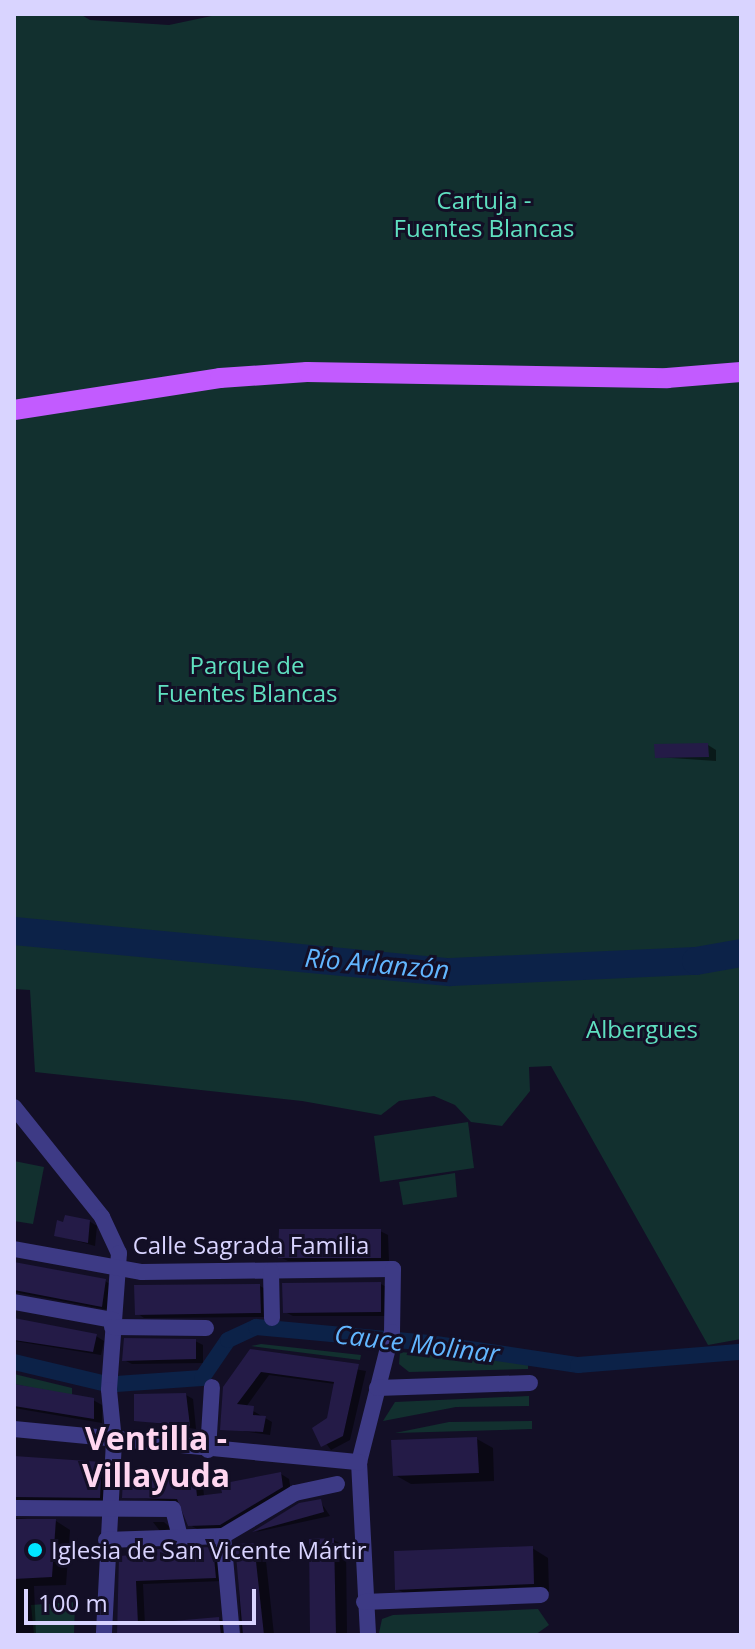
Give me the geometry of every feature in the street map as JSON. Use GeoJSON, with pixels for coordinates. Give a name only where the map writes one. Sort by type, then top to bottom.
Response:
{"type":"FeatureCollection","features":[{"type":"Feature","properties":{"kind":"main road"},"geometry":{"type":"LineString","coordinates":[[14,410],[220,378],[307,372],[667,378],[741,372]]}},
{"type":"Feature","properties":{"kind":"street"},"geometry":{"type":"LineString","coordinates":[[14,1107],[114,1239],[121,1270],[109,1383],[114,1441],[106,1540],[104,1635]]}},
{"type":"Feature","properties":{"kind":"street","name":"Calle Sagrada Familia"},"geometry":{"type":"LineString","coordinates":[[14,1249],[121,1270],[393,1269],[390,1341],[377,1388]]}},
{"type":"Feature","properties":{"kind":"street"},"geometry":{"type":"LineString","coordinates":[[271,1271],[272,1318]]}},
{"type":"Feature","properties":{"kind":"street"},"geometry":{"type":"LineString","coordinates":[[14,1302],[113,1324],[206,1328]]}},
{"type":"Feature","properties":{"kind":"street"},"geometry":{"type":"LineString","coordinates":[[368,1635],[364,1609],[359,1462],[377,1388],[530,1383]]}},
{"type":"Feature","properties":{"kind":"street"},"geometry":{"type":"LineString","coordinates":[[208,1450],[212,1387]]}},
{"type":"Feature","properties":{"kind":"street"},"geometry":{"type":"LineString","coordinates":[[14,1429],[208,1450],[359,1462]]}},
{"type":"Feature","properties":{"kind":"street"},"geometry":{"type":"LineString","coordinates":[[106,1540],[223,1536],[295,1493],[337,1484]]}},
{"type":"Feature","properties":{"kind":"street"},"geometry":{"type":"LineString","coordinates":[[14,1508],[108,1512],[175,1509],[180,1538]]}},
{"type":"Feature","properties":{"kind":"street"},"geometry":{"type":"LineString","coordinates":[[223,1536],[232,1635]]}},
{"type":"Feature","properties":{"kind":"street"},"geometry":{"type":"LineString","coordinates":[[364,1609],[541,1595]]}},
{"type":"Feature","properties":{"kind":"street"},"geometry":{"type":"LineString","coordinates":[[359,1635],[364,1609]]}},
{"type":"Feature","properties":{"kind":"green space"},"geometry":{"type":"Polygon","coordinates":[[[14,14],[80,14],[90,20],[169,25],[221,14],[741,14],[741,1339],[708,1345],[551,1066],[529,1067],[530,1091],[502,1126],[471,1122],[455,1105],[434,1096],[399,1101],[381,1115],[302,1101],[35,1072],[30,990],[14,989],[14,14]]]}},
{"type":"Feature","properties":{"kind":"green space"},"geometry":{"type":"Polygon","coordinates":[[[468,1122],[474,1168],[380,1182],[374,1136],[468,1122]]]}},
{"type":"Feature","properties":{"kind":"green space"},"geometry":{"type":"Polygon","coordinates":[[[14,1161],[44,1167],[33,1224],[14,1221],[14,1161]]]}},
{"type":"Feature","properties":{"kind":"green space"},"geometry":{"type":"Polygon","coordinates":[[[455,1173],[457,1197],[403,1205],[399,1182],[455,1173]]]}},
{"type":"Feature","properties":{"kind":"green space"},"geometry":{"type":"Polygon","coordinates":[[[261,1344],[361,1355],[360,1360],[251,1346],[261,1344]]]}},
{"type":"Feature","properties":{"kind":"green space"},"geometry":{"type":"Polygon","coordinates":[[[400,1352],[528,1363],[528,1369],[409,1372],[399,1364],[400,1352]]]}},
{"type":"Feature","properties":{"kind":"green space"},"geometry":{"type":"Polygon","coordinates":[[[14,1374],[72,1388],[72,1396],[14,1384],[14,1374]]]}},
{"type":"Feature","properties":{"kind":"green space"},"geometry":{"type":"Polygon","coordinates":[[[529,1396],[529,1406],[456,1407],[383,1421],[395,1402],[529,1396]]]}},
{"type":"Feature","properties":{"kind":"green space"},"geometry":{"type":"Polygon","coordinates":[[[532,1421],[532,1429],[395,1433],[449,1422],[532,1421]]]}},
{"type":"Feature","properties":{"kind":"green space"},"geometry":{"type":"Polygon","coordinates":[[[75,1602],[74,1635],[34,1635],[31,1605],[75,1602]]]}},
{"type":"Feature","properties":{"kind":"green space"},"geometry":{"type":"Polygon","coordinates":[[[538,1609],[549,1625],[535,1635],[379,1633],[382,1619],[393,1615],[538,1609]]]}},
{"type":"Feature","properties":{"kind":"building"},"geometry":{"type":"Polygon","coordinates":[[[708,743],[709,757],[655,758],[654,744],[708,743]]]}},
{"type":"Feature","properties":{"kind":"building"},"geometry":{"type":"Polygon","coordinates":[[[65,1215],[90,1220],[88,1243],[54,1236],[57,1220],[63,1222],[65,1215]]]}},
{"type":"Feature","properties":{"kind":"building"},"geometry":{"type":"Polygon","coordinates":[[[279,1229],[381,1229],[381,1258],[278,1258],[279,1229]]]}},
{"type":"Feature","properties":{"kind":"building"},"geometry":{"type":"Polygon","coordinates":[[[14,1262],[106,1279],[102,1307],[14,1290],[14,1262]]]}},
{"type":"Feature","properties":{"kind":"building"},"geometry":{"type":"Polygon","coordinates":[[[381,1282],[381,1312],[283,1313],[282,1283],[381,1282]]]}},
{"type":"Feature","properties":{"kind":"building"},"geometry":{"type":"Polygon","coordinates":[[[260,1284],[261,1313],[135,1315],[134,1285],[260,1284]]]}},
{"type":"Feature","properties":{"kind":"building"},"geometry":{"type":"Polygon","coordinates":[[[14,1318],[97,1334],[93,1352],[14,1340],[14,1318]]]}},
{"type":"Feature","properties":{"kind":"building"},"geometry":{"type":"Polygon","coordinates":[[[124,1338],[196,1339],[196,1359],[122,1361],[124,1338]]]}},
{"type":"Feature","properties":{"kind":"building"},"geometry":{"type":"Polygon","coordinates":[[[250,1349],[359,1364],[343,1436],[321,1447],[312,1428],[327,1418],[334,1382],[261,1372],[237,1404],[254,1406],[253,1415],[266,1416],[263,1432],[220,1430],[223,1387],[250,1349]]]}},
{"type":"Feature","properties":{"kind":"building"},"geometry":{"type":"Polygon","coordinates":[[[14,1384],[94,1398],[94,1419],[14,1406],[14,1384]]]}},
{"type":"Feature","properties":{"kind":"building"},"geometry":{"type":"Polygon","coordinates":[[[186,1393],[190,1426],[134,1421],[134,1394],[186,1393]]]}},
{"type":"Feature","properties":{"kind":"building"},"geometry":{"type":"Polygon","coordinates":[[[477,1437],[479,1473],[393,1476],[391,1440],[477,1437]]]}},
{"type":"Feature","properties":{"kind":"building"},"geometry":{"type":"Polygon","coordinates":[[[14,1456],[102,1462],[100,1498],[14,1497],[14,1456]]]}},
{"type":"Feature","properties":{"kind":"building"},"geometry":{"type":"Polygon","coordinates":[[[281,1472],[283,1487],[220,1525],[188,1526],[177,1499],[122,1498],[123,1479],[195,1477],[197,1496],[222,1493],[220,1484],[281,1472]]]}},
{"type":"Feature","properties":{"kind":"building"},"geometry":{"type":"Polygon","coordinates":[[[321,1499],[324,1512],[252,1532],[299,1503],[321,1499]]]}},
{"type":"Feature","properties":{"kind":"building","name":"Iglesia de San Vicente Mártir"},"geometry":{"type":"Polygon","coordinates":[[[14,1519],[56,1519],[52,1577],[14,1579],[14,1519]]]}},
{"type":"Feature","properties":{"kind":"building"},"geometry":{"type":"Polygon","coordinates":[[[334,1538],[336,1635],[310,1635],[309,1539],[334,1538]]]}},
{"type":"Feature","properties":{"kind":"building"},"geometry":{"type":"Polygon","coordinates":[[[254,1543],[264,1635],[243,1635],[235,1544],[254,1543]]]}},
{"type":"Feature","properties":{"kind":"building"},"geometry":{"type":"Polygon","coordinates":[[[533,1546],[534,1584],[395,1590],[394,1551],[533,1546]]]}},
{"type":"Feature","properties":{"kind":"building"},"geometry":{"type":"Polygon","coordinates":[[[213,1547],[216,1578],[136,1581],[138,1624],[219,1617],[221,1635],[117,1635],[119,1556],[133,1555],[133,1550],[213,1547]]]}},
{"type":"Feature","properties":{"kind":"waterway","name":"Río Arlanzón"},"geometry":{"type":"LineString","coordinates":[[14,931],[451,972],[696,961],[741,953]]}},
{"type":"Feature","properties":{"kind":"waterway","name":"Cauce Molinar"},"geometry":{"type":"LineString","coordinates":[[116,1384],[202,1378],[228,1340],[256,1327],[429,1343],[578,1365],[741,1352]]}},
{"type":"Feature","properties":{"kind":"waterway","name":"Cauce Molinar"},"geometry":{"type":"LineString","coordinates":[[14,1362],[103,1383]]}},
{"type":"Feature","properties":{"kind":"place","name":"Iglesia de San Vicente Mártir"},"geometry":{"type":"Point","coordinates":[35,1550]}},
{"type":"Feature","properties":{"kind":"district","name":"Ventilla - Villayuda"},"geometry":{"type":"Point","coordinates":[156,1458]}},
{"type":"Feature","properties":{"kind":"park label","name":"Cartuja - Fuentes Blancas"},"geometry":{"type":"Point","coordinates":[484,214]}},
{"type":"Feature","properties":{"kind":"park label","name":"Parque de Fuentes Blancas"},"geometry":{"type":"Point","coordinates":[247,679]}},
{"type":"Feature","properties":{"kind":"park label","name":"Albergues"},"geometry":{"type":"Point","coordinates":[642,1029]}}]}
